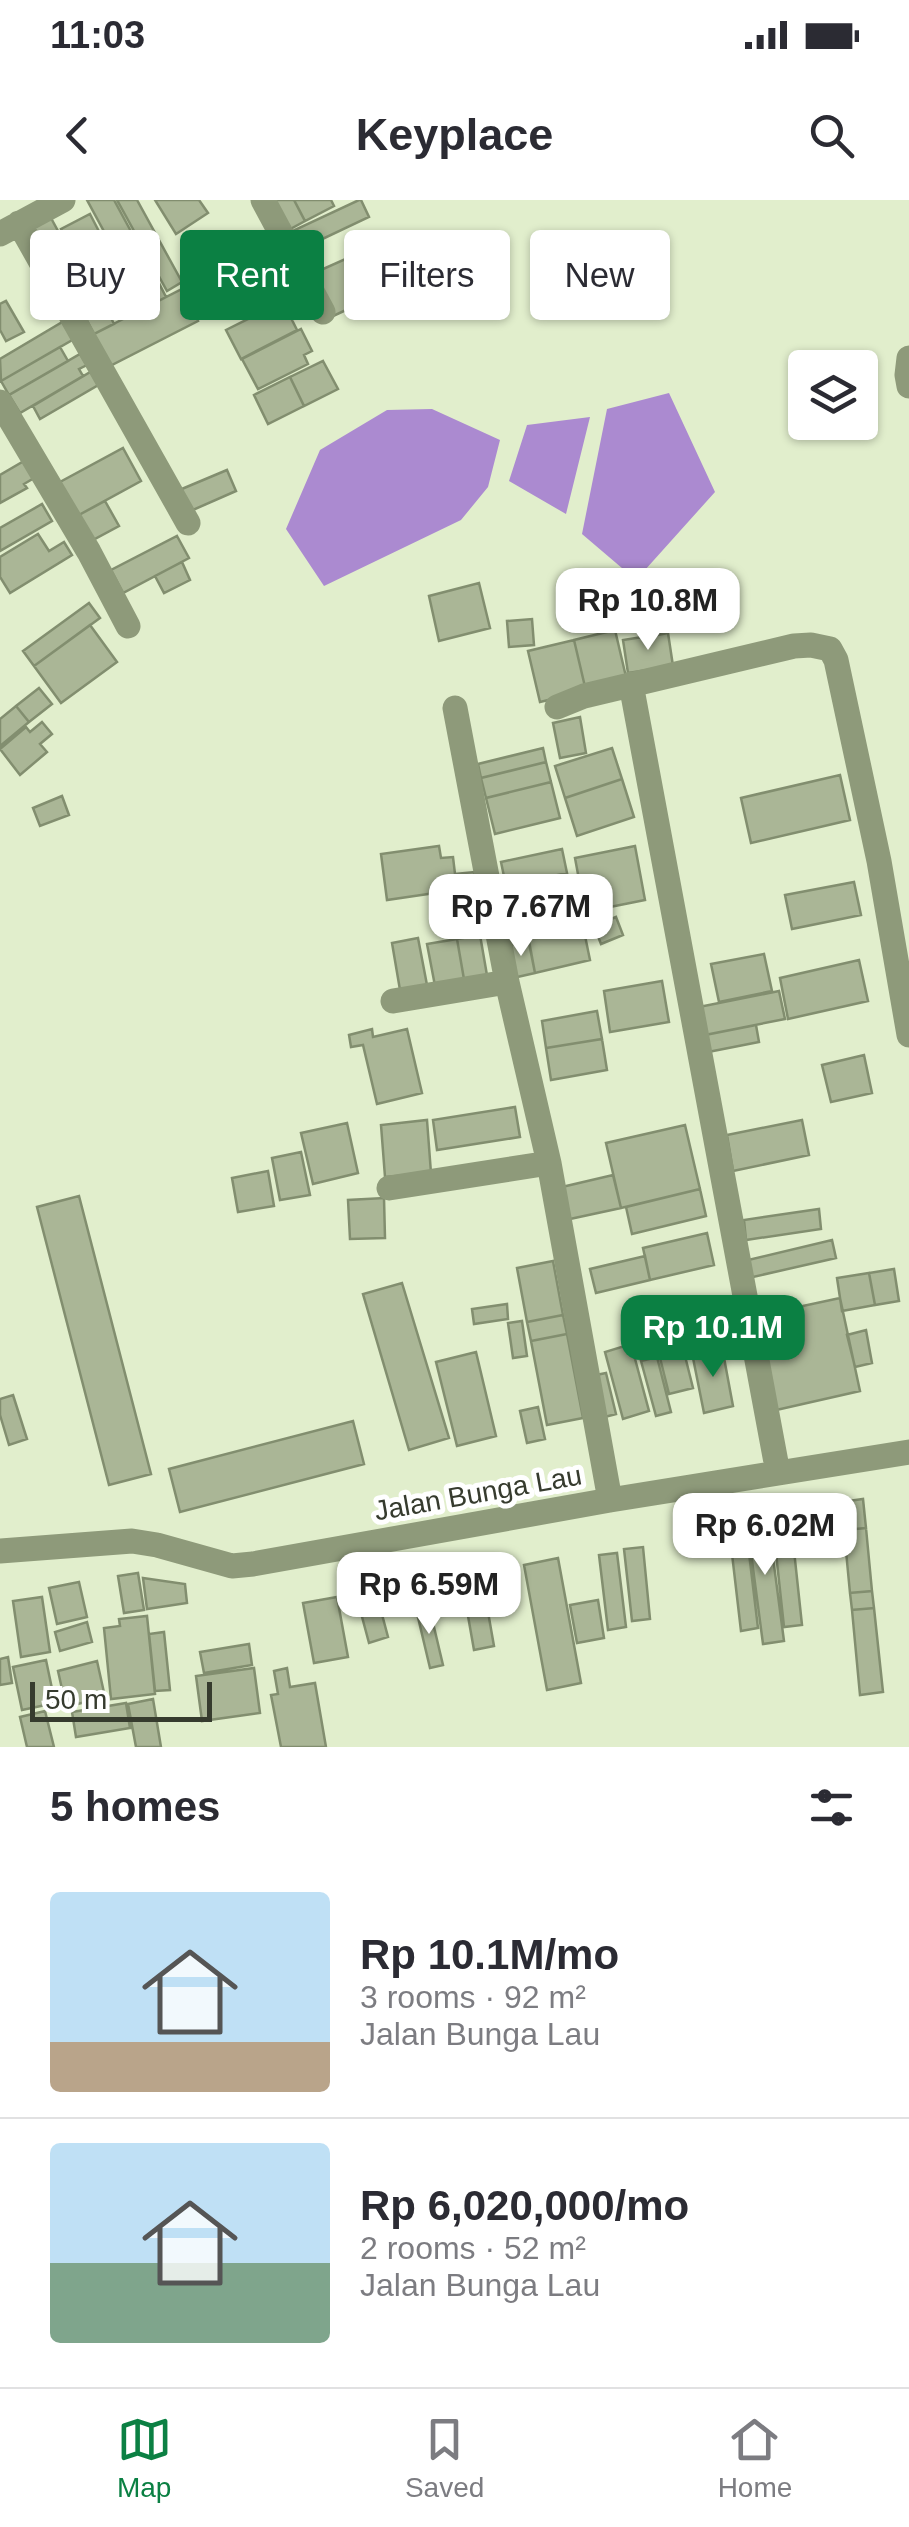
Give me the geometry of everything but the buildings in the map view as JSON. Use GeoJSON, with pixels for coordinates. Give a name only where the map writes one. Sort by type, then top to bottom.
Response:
{"type":"FeatureCollection","features":[{"type":"Feature","properties":{"kind":"street"},"geometry":{"type":"LineString","coordinates":[[64,200],[10,229],[188,523]]}},
{"type":"Feature","properties":{"kind":"street"},"geometry":{"type":"LineString","coordinates":[[263,200],[279,230]]}},
{"type":"Feature","properties":{"kind":"street"},"geometry":{"type":"LineString","coordinates":[[909,358],[909,386]]}},
{"type":"Feature","properties":{"kind":"street"},"geometry":{"type":"LineString","coordinates":[[0,402],[128,626]]}},
{"type":"Feature","properties":{"kind":"street"},"geometry":{"type":"LineString","coordinates":[[556,706],[794,646],[830,649],[836,660],[879,861],[909,1036]]}},
{"type":"Feature","properties":{"kind":"street"},"geometry":{"type":"LineString","coordinates":[[631,684],[778,1473]]}},
{"type":"Feature","properties":{"kind":"street"},"geometry":{"type":"LineString","coordinates":[[455,708],[507,982],[549,1162],[610,1500]]}},
{"type":"Feature","properties":{"kind":"street"},"geometry":{"type":"LineString","coordinates":[[393,1001],[507,982]]}},
{"type":"Feature","properties":{"kind":"street"},"geometry":{"type":"LineString","coordinates":[[388,1188],[549,1162]]}},
{"type":"Feature","properties":{"kind":"street","name":"Jalan Bunga Lau"},"geometry":{"type":"LineString","coordinates":[[0,1551],[132,1542],[232,1566],[253,1564],[610,1500],[909,1452]]}},
{"type":"Feature","properties":{"kind":"shaded area"},"geometry":{"type":"Polygon","coordinates":[[[669,393],[715,492],[636,580],[582,534],[607,409],[669,393]]]}},
{"type":"Feature","properties":{"kind":"shaded area"},"geometry":{"type":"Polygon","coordinates":[[[432,409],[500,440],[488,487],[461,520],[324,586],[286,529],[320,450],[387,410],[432,409]]]}},
{"type":"Feature","properties":{"kind":"shaded area"},"geometry":{"type":"Polygon","coordinates":[[[590,417],[566,514],[509,481],[527,425],[590,417]]]}}]}
